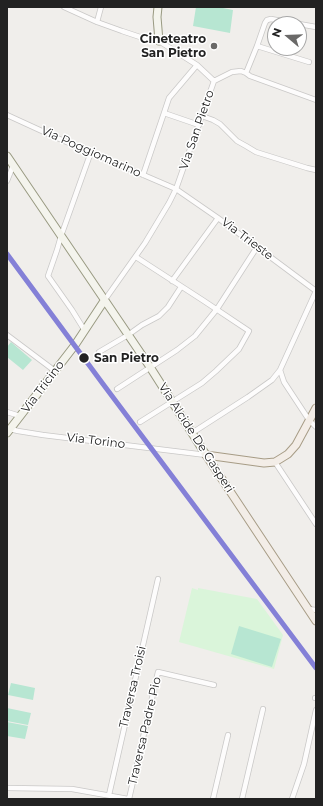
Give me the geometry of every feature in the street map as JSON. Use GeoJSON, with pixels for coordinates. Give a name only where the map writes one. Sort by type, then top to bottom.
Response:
{"type":"FeatureCollection","features":[{"type":"Feature","properties":{"kind":"main road"},"geometry":{"type":"LineString","coordinates":[[158,7],[157,17],[159,41]]}},
{"type":"Feature","properties":{"kind":"main road","name":"Via Alcide De Gasperi"},"geometry":{"type":"LineString","coordinates":[[7,156],[150,367],[206,455],[316,621]]}},
{"type":"Feature","properties":{"kind":"main road","name":"Via Tricino"},"geometry":{"type":"LineString","coordinates":[[9,431],[85,331],[104,301]]}},
{"type":"Feature","properties":{"kind":"main road"},"geometry":{"type":"LineString","coordinates":[[206,455],[264,463],[275,462],[294,448],[316,408]]}},
{"type":"Feature","properties":{"kind":"street"},"geometry":{"type":"LineString","coordinates":[[64,7],[97,22],[143,38],[159,41],[197,65],[214,81]]}},
{"type":"Feature","properties":{"kind":"street"},"geometry":{"type":"LineString","coordinates":[[97,22],[101,7]]}},
{"type":"Feature","properties":{"kind":"street"},"geometry":{"type":"LineString","coordinates":[[316,27],[269,19],[267,20],[246,73],[250,76],[316,100]]}},
{"type":"Feature","properties":{"kind":"street"},"geometry":{"type":"LineString","coordinates":[[257,46],[309,62]]}},
{"type":"Feature","properties":{"kind":"street"},"geometry":{"type":"LineString","coordinates":[[143,175],[169,98],[197,65]]}},
{"type":"Feature","properties":{"kind":"street","name":"Via San Pietro"},"geometry":{"type":"LineString","coordinates":[[104,301],[145,243],[176,189],[214,81],[232,72],[241,71],[246,73]]}},
{"type":"Feature","properties":{"kind":"street"},"geometry":{"type":"LineString","coordinates":[[164,113],[199,125]]}},
{"type":"Feature","properties":{"kind":"street","name":"Via Poggiomarino"},"geometry":{"type":"LineString","coordinates":[[7,115],[176,189]]}},
{"type":"Feature","properties":{"kind":"street"},"geometry":{"type":"LineString","coordinates":[[202,116],[220,124],[237,141],[256,152],[316,170]]}},
{"type":"Feature","properties":{"kind":"street"},"geometry":{"type":"LineString","coordinates":[[85,331],[48,276],[91,152]]}},
{"type":"Feature","properties":{"kind":"street"},"geometry":{"type":"LineString","coordinates":[[7,180],[13,166]]}},
{"type":"Feature","properties":{"kind":"street","name":"Via Trieste"},"geometry":{"type":"LineString","coordinates":[[176,189],[258,247],[316,291]]}},
{"type":"Feature","properties":{"kind":"street"},"geometry":{"type":"LineString","coordinates":[[172,281],[218,218]]}},
{"type":"Feature","properties":{"kind":"street"},"geometry":{"type":"LineString","coordinates":[[117,389],[177,350],[195,336],[217,309],[258,247]]}},
{"type":"Feature","properties":{"kind":"street"},"geometry":{"type":"LineString","coordinates":[[136,257],[249,331],[239,349],[220,368],[202,383],[140,422]]}},
{"type":"Feature","properties":{"kind":"street"},"geometry":{"type":"LineString","coordinates":[[99,352],[128,336],[142,325],[159,316],[168,307],[182,286]]}},
{"type":"Feature","properties":{"kind":"street"},"geometry":{"type":"LineString","coordinates":[[192,433],[272,380],[280,370],[316,291]]}},
{"type":"Feature","properties":{"kind":"street"},"geometry":{"type":"LineString","coordinates":[[7,335],[55,371]]}},
{"type":"Feature","properties":{"kind":"street"},"geometry":{"type":"LineString","coordinates":[[280,370],[284,382],[309,420],[316,427]]}},
{"type":"Feature","properties":{"kind":"street"},"geometry":{"type":"LineString","coordinates":[[272,380],[280,380],[284,382]]}},
{"type":"Feature","properties":{"kind":"street"},"geometry":{"type":"LineString","coordinates":[[7,412],[20,416]]}},
{"type":"Feature","properties":{"kind":"street","name":"Via Torino"},"geometry":{"type":"LineString","coordinates":[[9,431],[206,455]]}},
{"type":"Feature","properties":{"kind":"street"},"geometry":{"type":"LineString","coordinates":[[275,462],[316,524]]}},
{"type":"Feature","properties":{"kind":"street","name":"Traversa Troisi"},"geometry":{"type":"LineString","coordinates":[[109,795],[158,579]]}},
{"type":"Feature","properties":{"kind":"street"},"geometry":{"type":"LineString","coordinates":[[308,609],[316,610]]}},
{"type":"Feature","properties":{"kind":"street","name":"Traversa Padre Pio"},"geometry":{"type":"LineString","coordinates":[[128,799],[158,672],[214,685]]}},
{"type":"Feature","properties":{"kind":"street"},"geometry":{"type":"LineString","coordinates":[[242,799],[263,709]]}},
{"type":"Feature","properties":{"kind":"street"},"geometry":{"type":"LineString","coordinates":[[292,799],[304,764],[316,710]]}},
{"type":"Feature","properties":{"kind":"street"},"geometry":{"type":"LineString","coordinates":[[213,799],[228,735]]}},
{"type":"Feature","properties":{"kind":"street"},"geometry":{"type":"LineString","coordinates":[[7,788],[72,789],[128,799]]}},
{"type":"Feature","properties":{"kind":"green space"},"geometry":{"type":"Polygon","coordinates":[[[196,7],[218,7],[233,10],[230,33],[193,26],[196,7]]]}},
{"type":"Feature","properties":{"kind":"green space"},"geometry":{"type":"Polygon","coordinates":[[[11,342],[32,360],[23,370],[7,357],[7,347],[11,342]]]}},
{"type":"Feature","properties":{"kind":"green space"},"geometry":{"type":"Polygon","coordinates":[[[192,588],[257,599],[283,635],[274,669],[179,642],[192,588]]]}},
{"type":"Feature","properties":{"kind":"green space"},"geometry":{"type":"Polygon","coordinates":[[[239,626],[281,639],[272,667],[231,654],[239,626]]]}},
{"type":"Feature","properties":{"kind":"green space"},"geometry":{"type":"Polygon","coordinates":[[[11,683],[35,688],[33,700],[8,695],[11,683]]]}},
{"type":"Feature","properties":{"kind":"green space"},"geometry":{"type":"Polygon","coordinates":[[[7,708],[31,713],[28,725],[7,721],[7,708]]]}},
{"type":"Feature","properties":{"kind":"green space"},"geometry":{"type":"Polygon","coordinates":[[[7,722],[28,726],[25,739],[7,736],[7,722]]]}},
{"type":"Feature","properties":{"kind":"transit line"},"geometry":{"type":"LineString","coordinates":[[7,254],[316,668]]}},
{"type":"Feature","properties":{"kind":"place","name":"Cineteatro San Pietro"},"geometry":{"type":"Point","coordinates":[214,46]}},
{"type":"Feature","properties":{"kind":"place","name":"San Pietro"},"geometry":{"type":"Point","coordinates":[84,358]}}]}
